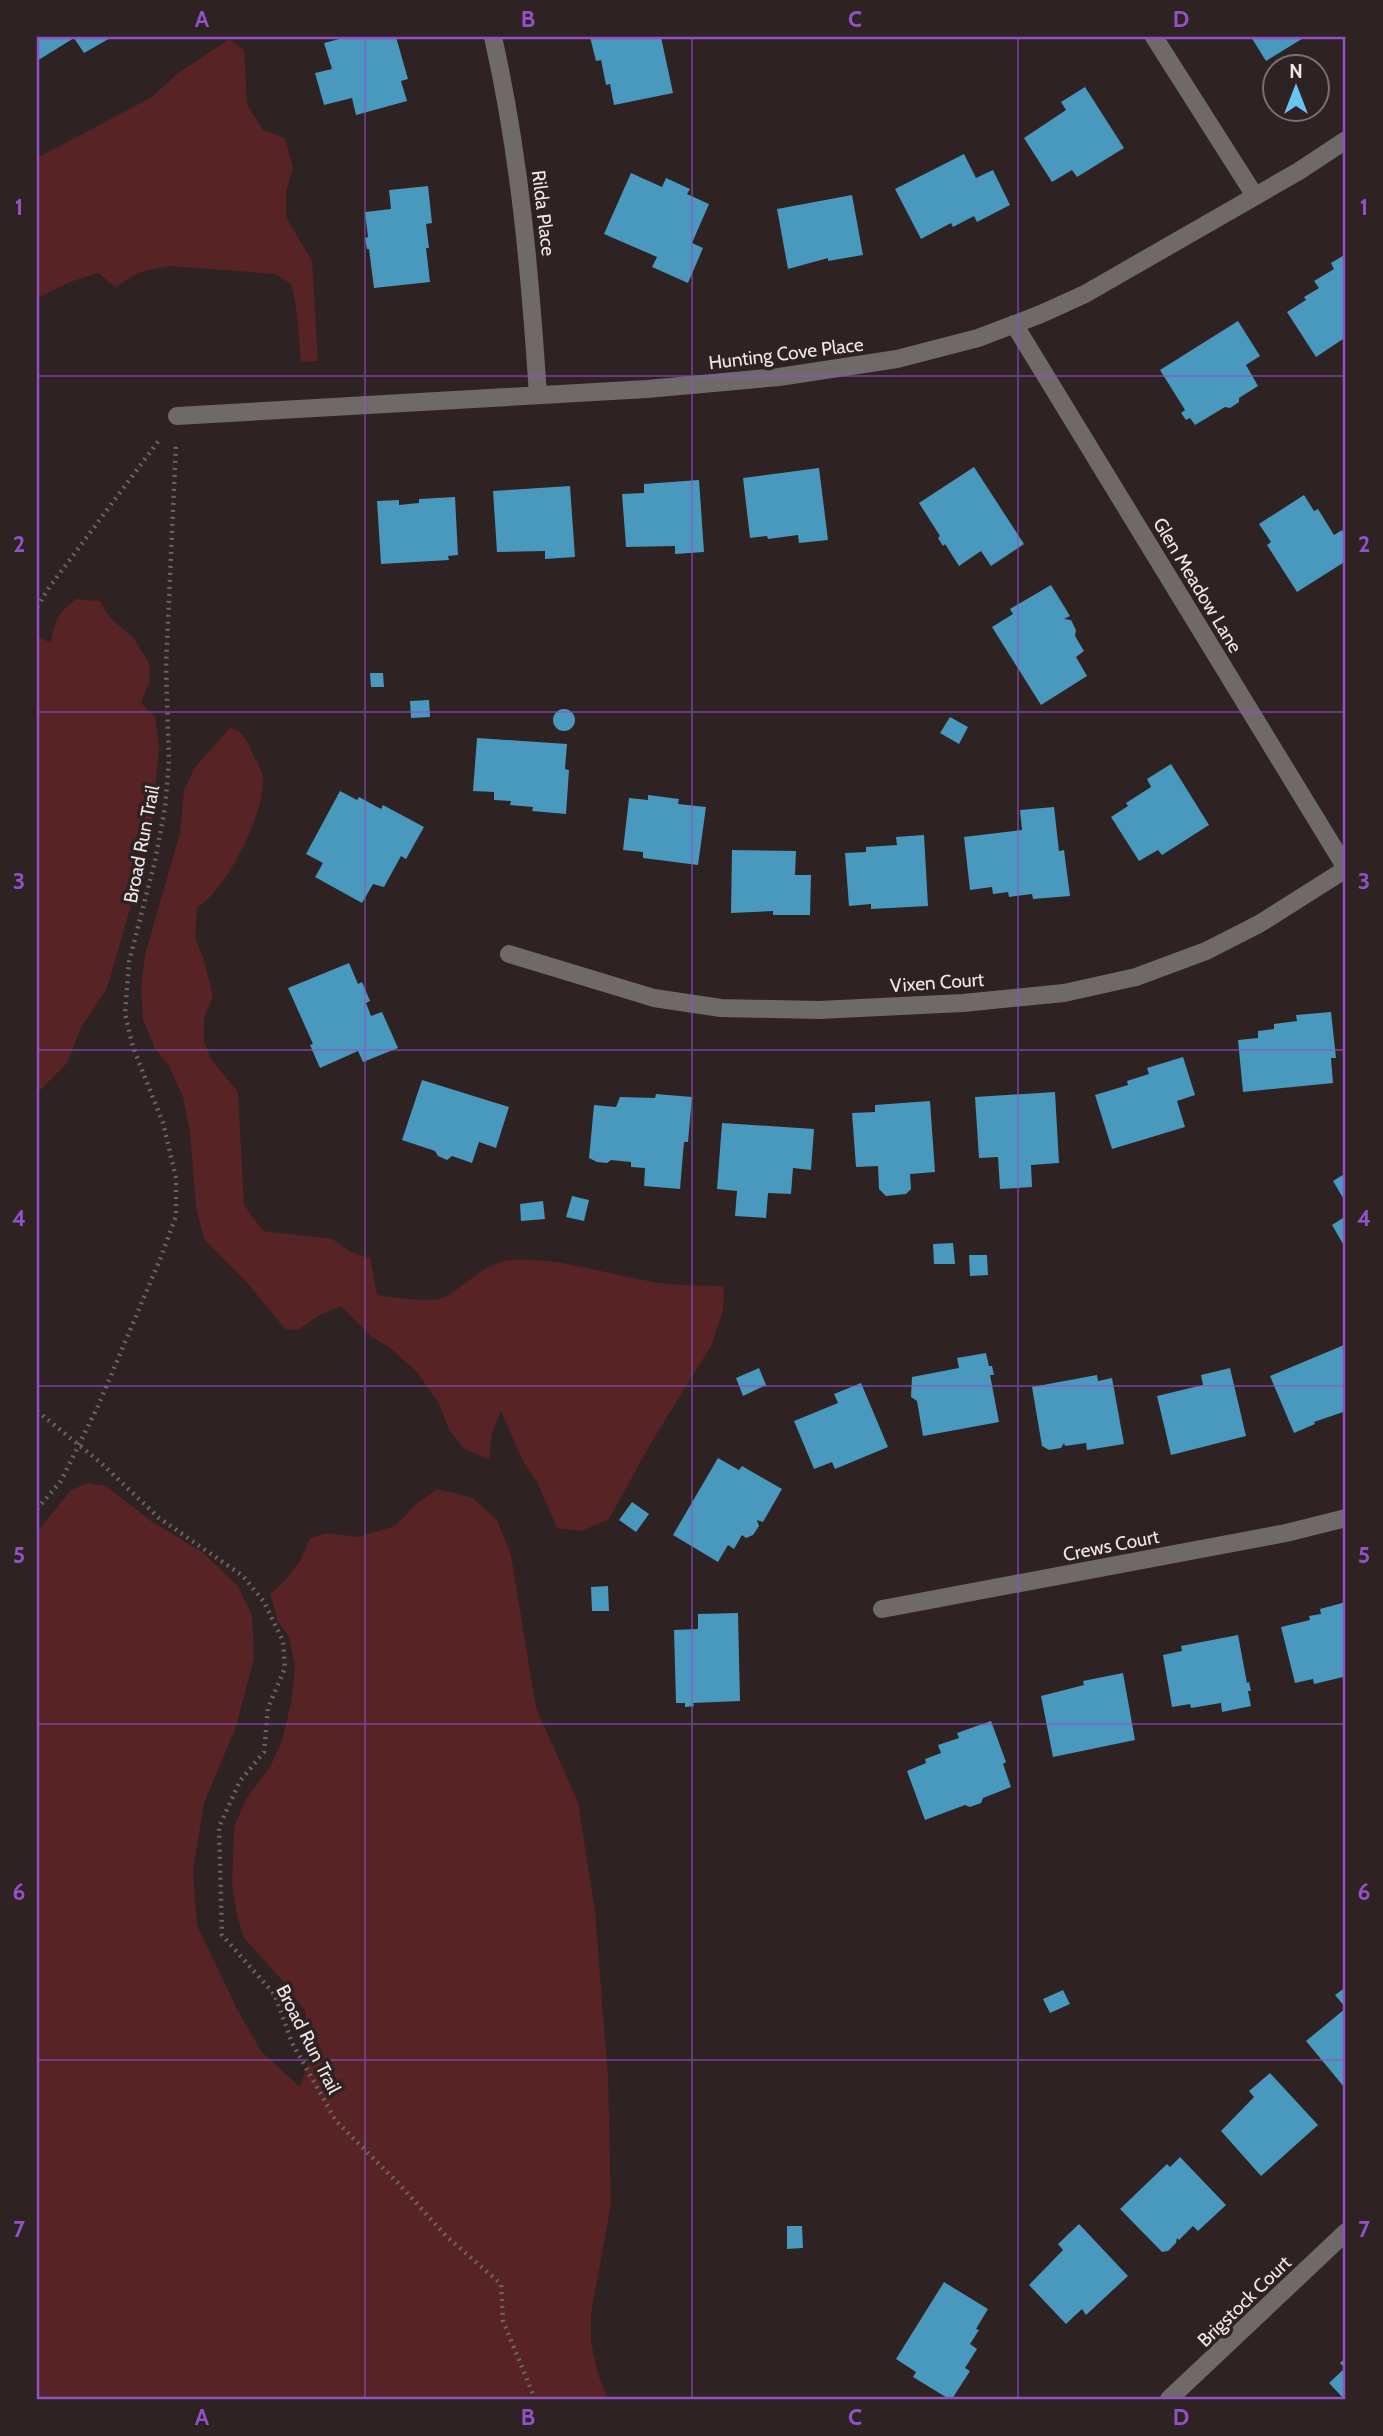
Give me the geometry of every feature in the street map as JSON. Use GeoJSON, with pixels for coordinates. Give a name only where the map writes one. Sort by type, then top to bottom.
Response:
{"type":"FeatureCollection","features":[{"type":"Feature","properties":{"kind":"street","name":"Rilda Place"},"geometry":{"type":"LineString","coordinates":[[494,37],[514,140],[530,266],[538,396]]}},
{"type":"Feature","properties":{"kind":"street"},"geometry":{"type":"LineString","coordinates":[[1154,37],[1255,195]]}},
{"type":"Feature","properties":{"kind":"street","name":"Hunting Cove Place"},"geometry":{"type":"LineString","coordinates":[[177,416],[647,389],[779,377],[897,359],[978,338],[1085,294],[1346,140]]}},
{"type":"Feature","properties":{"kind":"street","name":"Glen Meadow Lane"},"geometry":{"type":"LineString","coordinates":[[1014,324],[1346,869]]}},
{"type":"Feature","properties":{"kind":"street","name":"Vixen Court"},"geometry":{"type":"LineString","coordinates":[[509,954],[654,998],[721,1008],[819,1010],[963,1003],[1064,993],[1136,977],[1206,951],[1259,924],[1346,869]]}},
{"type":"Feature","properties":{"kind":"street","name":"Crews Court"},"geometry":{"type":"LineString","coordinates":[[882,1609],[1286,1533],[1346,1518]]}},
{"type":"Feature","properties":{"kind":"street","name":"Brigstock Court"},"geometry":{"type":"LineString","coordinates":[[1169,2399],[1346,2232]]}},
{"type":"Feature","properties":{"kind":"path"},"geometry":{"type":"LineString","coordinates":[[37,607],[177,416]]}},
{"type":"Feature","properties":{"kind":"path","name":"Broad Run Trail"},"geometry":{"type":"LineString","coordinates":[[37,1509],[61,1481],[79,1444],[129,1336],[176,1216],[176,1178],[163,1123],[133,1047],[125,1014],[129,961],[155,861],[166,796],[169,761],[166,667],[177,416]]}},
{"type":"Feature","properties":{"kind":"path","name":"Broad Run Trail"},"geometry":{"type":"LineString","coordinates":[[37,1411],[79,1444],[159,1518],[243,1576],[264,1602],[284,1641],[285,1668],[268,1709],[264,1752],[240,1782],[219,1826],[222,1935],[275,1995],[292,2043],[336,2121],[446,2236],[501,2284],[503,2321],[535,2399]]}},
{"type":"Feature","properties":{"kind":"shaded area"},"geometry":{"type":"Polygon","coordinates":[[[229,39],[244,50],[247,104],[263,130],[285,138],[293,168],[286,192],[286,217],[312,261],[318,361],[301,362],[296,306],[291,284],[275,274],[169,266],[140,272],[115,287],[98,273],[37,298],[37,158],[152,97],[177,74],[229,39]]]}},
{"type":"Feature","properties":{"kind":"shaded area"},"geometry":{"type":"Polygon","coordinates":[[[76,599],[100,601],[109,617],[134,638],[149,663],[150,680],[141,703],[155,717],[159,748],[151,837],[107,988],[81,1028],[67,1063],[37,1093],[37,636],[51,643],[58,618],[76,599]]]}},
{"type":"Feature","properties":{"kind":"shaded area"},"geometry":{"type":"Polygon","coordinates":[[[230,728],[244,736],[262,773],[261,796],[250,832],[231,869],[220,885],[197,908],[195,937],[213,996],[204,1018],[204,1042],[211,1059],[238,1092],[244,1205],[263,1231],[332,1239],[351,1252],[370,1258],[377,1295],[401,1298],[442,1298],[492,1266],[512,1260],[550,1261],[660,1283],[724,1286],[723,1311],[711,1346],[651,1443],[609,1519],[582,1531],[557,1528],[501,1411],[492,1433],[489,1460],[463,1448],[449,1430],[439,1404],[417,1372],[389,1347],[372,1337],[341,1306],[318,1316],[298,1330],[285,1329],[250,1286],[204,1239],[196,1208],[190,1133],[183,1097],[169,1066],[155,1049],[143,1019],[141,985],[146,951],[180,833],[184,790],[195,767],[230,728]]]}},
{"type":"Feature","properties":{"kind":"shaded area"},"geometry":{"type":"Polygon","coordinates":[[[88,1483],[106,1486],[151,1521],[202,1552],[237,1585],[252,1615],[254,1658],[236,1727],[204,1803],[193,1870],[197,1925],[237,2009],[261,2051],[300,2087],[312,2053],[305,2011],[244,1938],[237,1916],[232,1883],[234,1827],[246,1799],[270,1767],[282,1741],[291,1703],[295,1666],[289,1637],[278,1621],[270,1594],[294,1569],[310,1538],[327,1533],[359,1537],[395,1526],[416,1504],[437,1489],[473,1498],[497,1520],[511,1555],[536,1708],[578,1802],[595,1912],[608,2077],[611,2204],[591,2314],[591,2342],[598,2374],[608,2399],[37,2399],[37,1532],[71,1490],[88,1483]]]}},
{"type":"Feature","properties":{"kind":"building"},"geometry":{"type":"Polygon","coordinates":[[[37,37],[112,37],[84,53],[74,38],[37,61],[37,37]]]}},
{"type":"Feature","properties":{"kind":"building"},"geometry":{"type":"Polygon","coordinates":[[[347,37],[396,37],[408,79],[401,81],[407,101],[356,115],[352,98],[324,105],[315,73],[332,69],[324,43],[347,37]]]}},
{"type":"Feature","properties":{"kind":"building"},"geometry":{"type":"Polygon","coordinates":[[[590,37],[661,37],[673,93],[614,105],[610,84],[606,85],[601,60],[596,61],[590,37]]]}},
{"type":"Feature","properties":{"kind":"building"},"geometry":{"type":"Polygon","coordinates":[[[1251,37],[1305,37],[1281,52],[1260,52],[1251,37]]]}},
{"type":"Feature","properties":{"kind":"building"},"geometry":{"type":"Polygon","coordinates":[[[1085,87],[1124,148],[1077,177],[1072,170],[1052,182],[1024,138],[1066,110],[1061,102],[1085,87]]]}},
{"type":"Feature","properties":{"kind":"building"},"geometry":{"type":"Polygon","coordinates":[[[964,154],[976,178],[993,170],[1010,205],[977,222],[974,216],[953,227],[951,223],[921,239],[895,189],[964,154]]]}},
{"type":"Feature","properties":{"kind":"building"},"geometry":{"type":"Polygon","coordinates":[[[631,173],[662,187],[666,178],[690,189],[687,194],[709,204],[692,243],[703,248],[688,283],[652,267],[657,257],[604,234],[631,173]]]}},
{"type":"Feature","properties":{"kind":"building"},"geometry":{"type":"Polygon","coordinates":[[[428,186],[432,223],[426,224],[429,248],[426,248],[430,282],[374,288],[365,238],[368,237],[365,212],[391,209],[389,190],[428,186]]]}},
{"type":"Feature","properties":{"kind":"building"},"geometry":{"type":"Polygon","coordinates":[[[852,195],[863,255],[828,261],[828,258],[788,269],[777,209],[852,195]]]}},
{"type":"Feature","properties":{"kind":"building"},"geometry":{"type":"Polygon","coordinates":[[[1346,254],[1346,337],[1316,357],[1287,312],[1319,288],[1314,281],[1334,269],[1331,263],[1346,254]]]}},
{"type":"Feature","properties":{"kind":"building"},"geometry":{"type":"Polygon","coordinates":[[[1238,321],[1260,356],[1246,365],[1258,386],[1239,398],[1239,402],[1230,408],[1225,407],[1195,425],[1181,413],[1185,410],[1160,370],[1238,321]]]}},
{"type":"Feature","properties":{"kind":"building"},"geometry":{"type":"Polygon","coordinates":[[[974,467],[1024,544],[991,566],[981,551],[959,566],[945,544],[943,546],[938,538],[940,536],[919,503],[974,467]]]}},
{"type":"Feature","properties":{"kind":"building"},"geometry":{"type":"Polygon","coordinates":[[[819,468],[828,540],[799,543],[798,535],[768,539],[767,536],[750,538],[743,478],[819,468]]]}},
{"type":"Feature","properties":{"kind":"building"},"geometry":{"type":"Polygon","coordinates":[[[699,480],[704,552],[675,554],[675,546],[626,547],[622,494],[644,493],[644,484],[699,480]]]}},
{"type":"Feature","properties":{"kind":"building"},"geometry":{"type":"Polygon","coordinates":[[[570,486],[575,557],[545,559],[545,551],[497,552],[493,491],[570,486]]]}},
{"type":"Feature","properties":{"kind":"building"},"geometry":{"type":"Polygon","coordinates":[[[1304,495],[1314,511],[1318,509],[1334,535],[1342,530],[1346,537],[1346,561],[1297,592],[1267,545],[1271,542],[1259,524],[1304,495]]]}},
{"type":"Feature","properties":{"kind":"building"},"geometry":{"type":"Polygon","coordinates":[[[455,497],[458,555],[448,556],[449,560],[381,564],[377,501],[399,500],[399,505],[419,503],[419,499],[455,497]]]}},
{"type":"Feature","properties":{"kind":"building"},"geometry":{"type":"Polygon","coordinates":[[[1051,585],[1070,616],[1064,619],[1071,620],[1076,630],[1075,636],[1084,651],[1076,657],[1087,676],[1041,705],[992,627],[1013,614],[1010,609],[1051,585]]]}},
{"type":"Feature","properties":{"kind":"building"},"geometry":{"type":"Polygon","coordinates":[[[370,673],[383,673],[384,687],[371,687],[370,673]]]}},
{"type":"Feature","properties":{"kind":"building"},"geometry":{"type":"Polygon","coordinates":[[[429,700],[430,717],[411,718],[410,701],[429,700]]]}},
{"type":"Feature","properties":{"kind":"building"},"geometry":{"type":"Polygon","coordinates":[[[564,709],[572,712],[575,720],[572,728],[564,731],[556,728],[553,720],[556,712],[564,709]]]}},
{"type":"Feature","properties":{"kind":"building"},"geometry":{"type":"Polygon","coordinates":[[[950,717],[968,727],[959,744],[940,733],[950,717]]]}},
{"type":"Feature","properties":{"kind":"building"},"geometry":{"type":"Polygon","coordinates":[[[477,738],[567,744],[565,769],[569,770],[566,814],[532,811],[533,807],[494,800],[494,792],[473,791],[477,738]]]}},
{"type":"Feature","properties":{"kind":"building"},"geometry":{"type":"Polygon","coordinates":[[[1171,764],[1209,825],[1162,855],[1158,850],[1139,861],[1111,817],[1128,806],[1126,803],[1151,787],[1147,779],[1171,764]]]}},
{"type":"Feature","properties":{"kind":"building"},"geometry":{"type":"Polygon","coordinates":[[[340,791],[357,800],[359,797],[381,809],[383,805],[424,827],[406,859],[401,856],[384,887],[373,884],[362,903],[315,877],[323,863],[306,854],[340,791]]]}},
{"type":"Feature","properties":{"kind":"building"},"geometry":{"type":"Polygon","coordinates":[[[648,795],[679,799],[678,804],[706,807],[698,865],[643,858],[643,852],[623,850],[629,798],[648,800],[648,795]]]}},
{"type":"Feature","properties":{"kind":"building"},"geometry":{"type":"Polygon","coordinates":[[[1054,807],[1059,851],[1064,850],[1070,896],[1033,899],[1032,894],[1009,897],[1008,892],[993,894],[992,887],[970,890],[964,837],[1022,830],[1020,810],[1054,807]]]}},
{"type":"Feature","properties":{"kind":"building"},"geometry":{"type":"Polygon","coordinates":[[[924,835],[928,906],[871,909],[871,904],[849,906],[845,853],[866,852],[866,847],[897,845],[896,837],[924,835]]]}},
{"type":"Feature","properties":{"kind":"building"},"geometry":{"type":"Polygon","coordinates":[[[732,850],[796,851],[795,875],[811,875],[810,915],[773,915],[773,911],[731,913],[732,850]]]}},
{"type":"Feature","properties":{"kind":"building"},"geometry":{"type":"Polygon","coordinates":[[[349,963],[358,984],[362,982],[370,1001],[366,1003],[371,1016],[382,1012],[398,1048],[363,1062],[358,1051],[320,1068],[310,1045],[313,1044],[288,988],[349,963]]]}},
{"type":"Feature","properties":{"kind":"building"},"geometry":{"type":"Polygon","coordinates":[[[1331,1012],[1336,1058],[1331,1058],[1333,1083],[1243,1092],[1238,1040],[1258,1038],[1258,1031],[1274,1029],[1274,1024],[1297,1021],[1296,1015],[1331,1012]]]}},
{"type":"Feature","properties":{"kind":"building"},"geometry":{"type":"Polygon","coordinates":[[[1183,1057],[1195,1095],[1177,1101],[1185,1127],[1112,1149],[1095,1095],[1128,1085],[1127,1081],[1149,1074],[1147,1068],[1183,1057]]]}},
{"type":"Feature","properties":{"kind":"building"},"geometry":{"type":"Polygon","coordinates":[[[422,1080],[509,1107],[496,1148],[479,1142],[472,1163],[452,1156],[447,1160],[438,1156],[435,1151],[402,1140],[422,1080]]]}},
{"type":"Feature","properties":{"kind":"building"},"geometry":{"type":"Polygon","coordinates":[[[1055,1092],[1059,1163],[1031,1165],[1032,1187],[1000,1189],[998,1157],[979,1158],[975,1097],[1055,1092]]]}},
{"type":"Feature","properties":{"kind":"building"},"geometry":{"type":"Polygon","coordinates":[[[656,1094],[692,1097],[688,1142],[684,1142],[680,1189],[644,1186],[645,1168],[631,1167],[631,1162],[611,1160],[607,1163],[589,1158],[594,1105],[616,1107],[620,1097],[655,1098],[656,1094]]]}},
{"type":"Feature","properties":{"kind":"building"},"geometry":{"type":"Polygon","coordinates":[[[930,1101],[935,1172],[910,1174],[911,1189],[906,1194],[886,1196],[879,1189],[878,1166],[856,1167],[852,1113],[875,1112],[875,1105],[930,1101]]]}},
{"type":"Feature","properties":{"kind":"building"},"geometry":{"type":"Polygon","coordinates":[[[722,1123],[814,1129],[811,1170],[793,1168],[791,1194],[768,1193],[766,1218],[735,1216],[737,1191],[717,1189],[722,1123]]]}},
{"type":"Feature","properties":{"kind":"building"},"geometry":{"type":"Polygon","coordinates":[[[1346,1173],[1346,1203],[1333,1181],[1346,1173]]]}},
{"type":"Feature","properties":{"kind":"building"},"geometry":{"type":"Polygon","coordinates":[[[572,1196],[589,1200],[584,1221],[566,1217],[572,1196]]]}},
{"type":"Feature","properties":{"kind":"building"},"geometry":{"type":"Polygon","coordinates":[[[543,1201],[545,1219],[521,1221],[520,1204],[543,1201]]]}},
{"type":"Feature","properties":{"kind":"building"},"geometry":{"type":"Polygon","coordinates":[[[1346,1216],[1346,1249],[1332,1225],[1346,1216]]]}},
{"type":"Feature","properties":{"kind":"building"},"geometry":{"type":"Polygon","coordinates":[[[953,1243],[955,1264],[934,1264],[933,1244],[953,1243]]]}},
{"type":"Feature","properties":{"kind":"building"},"geometry":{"type":"Polygon","coordinates":[[[969,1255],[987,1255],[988,1275],[970,1276],[969,1255]]]}},
{"type":"Feature","properties":{"kind":"building"},"geometry":{"type":"Polygon","coordinates":[[[1344,1345],[1346,1411],[1314,1422],[1315,1424],[1294,1433],[1270,1376],[1344,1345]]]}},
{"type":"Feature","properties":{"kind":"building"},"geometry":{"type":"Polygon","coordinates":[[[986,1353],[994,1375],[990,1375],[999,1422],[923,1436],[917,1401],[911,1397],[912,1377],[959,1368],[957,1358],[986,1353]]]}},
{"type":"Feature","properties":{"kind":"building"},"geometry":{"type":"Polygon","coordinates":[[[759,1368],[766,1385],[743,1396],[736,1378],[759,1368]]]}},
{"type":"Feature","properties":{"kind":"building"},"geometry":{"type":"Polygon","coordinates":[[[1230,1368],[1246,1436],[1171,1455],[1157,1396],[1203,1385],[1201,1375],[1230,1368]]]}},
{"type":"Feature","properties":{"kind":"building"},"geometry":{"type":"Polygon","coordinates":[[[1097,1375],[1098,1381],[1112,1378],[1124,1444],[1087,1450],[1086,1443],[1065,1446],[1064,1443],[1061,1448],[1049,1450],[1042,1446],[1032,1387],[1097,1375]]]}},
{"type":"Feature","properties":{"kind":"building"},"geometry":{"type":"Polygon","coordinates":[[[861,1383],[888,1447],[835,1469],[832,1462],[814,1469],[794,1421],[838,1403],[834,1394],[861,1383]]]}},
{"type":"Feature","properties":{"kind":"building"},"geometry":{"type":"Polygon","coordinates":[[[718,1458],[739,1470],[742,1466],[782,1489],[763,1522],[757,1520],[759,1526],[753,1535],[746,1538],[742,1535],[734,1549],[728,1545],[718,1562],[673,1535],[718,1458]]]}},
{"type":"Feature","properties":{"kind":"building"},"geometry":{"type":"Polygon","coordinates":[[[632,1502],[649,1514],[636,1532],[619,1520],[632,1502]]]}},
{"type":"Feature","properties":{"kind":"building"},"geometry":{"type":"Polygon","coordinates":[[[608,1586],[609,1611],[592,1611],[591,1587],[608,1586]]]}},
{"type":"Feature","properties":{"kind":"building"},"geometry":{"type":"Polygon","coordinates":[[[1346,1602],[1346,1687],[1343,1677],[1314,1684],[1313,1679],[1295,1683],[1281,1627],[1310,1620],[1309,1616],[1321,1614],[1320,1609],[1346,1602]]]}},
{"type":"Feature","properties":{"kind":"building"},"geometry":{"type":"Polygon","coordinates":[[[738,1613],[740,1701],[693,1703],[694,1706],[685,1707],[685,1703],[676,1703],[674,1630],[698,1629],[698,1614],[738,1613]]]}},
{"type":"Feature","properties":{"kind":"building"},"geometry":{"type":"Polygon","coordinates":[[[1238,1635],[1251,1691],[1248,1691],[1251,1706],[1222,1712],[1221,1703],[1191,1708],[1190,1704],[1172,1707],[1163,1655],[1182,1651],[1181,1646],[1238,1635]]]}},
{"type":"Feature","properties":{"kind":"building"},"geometry":{"type":"Polygon","coordinates":[[[1123,1673],[1135,1740],[1053,1757],[1041,1696],[1084,1685],[1083,1681],[1123,1673]]]}},
{"type":"Feature","properties":{"kind":"building"},"geometry":{"type":"Polygon","coordinates":[[[991,1721],[1006,1762],[1003,1764],[1011,1787],[983,1798],[981,1803],[970,1807],[965,1805],[925,1820],[907,1771],[926,1763],[925,1759],[941,1753],[938,1745],[959,1738],[957,1733],[991,1721]]]}},
{"type":"Feature","properties":{"kind":"building"},"geometry":{"type":"Polygon","coordinates":[[[1346,1987],[1346,2008],[1335,1995],[1346,1987]]]}},
{"type":"Feature","properties":{"kind":"building"},"geometry":{"type":"Polygon","coordinates":[[[1063,1990],[1070,2004],[1050,2013],[1043,1999],[1063,1990]]]}},
{"type":"Feature","properties":{"kind":"building"},"geometry":{"type":"Polygon","coordinates":[[[1346,2008],[1346,2085],[1344,2087],[1306,2041],[1346,2008]]]}},
{"type":"Feature","properties":{"kind":"building"},"geometry":{"type":"Polygon","coordinates":[[[1270,2073],[1318,2125],[1261,2176],[1221,2131],[1254,2097],[1249,2091],[1270,2073]]]}},
{"type":"Feature","properties":{"kind":"building"},"geometry":{"type":"Polygon","coordinates":[[[1180,2157],[1226,2205],[1198,2231],[1193,2226],[1179,2240],[1177,2238],[1168,2251],[1162,2252],[1120,2209],[1167,2164],[1170,2167],[1180,2157]]]}},
{"type":"Feature","properties":{"kind":"building"},"geometry":{"type":"Polygon","coordinates":[[[1079,2224],[1128,2276],[1086,2315],[1082,2309],[1066,2324],[1029,2285],[1063,2250],[1058,2244],[1079,2224]]]}},
{"type":"Feature","properties":{"kind":"building"},"geometry":{"type":"Polygon","coordinates":[[[787,2226],[802,2226],[803,2248],[787,2249],[787,2226]]]}},
{"type":"Feature","properties":{"kind":"building"},"geometry":{"type":"Polygon","coordinates":[[[944,2282],[988,2309],[970,2344],[977,2349],[965,2368],[970,2371],[952,2399],[913,2377],[916,2372],[896,2359],[944,2282]]]}},
{"type":"Feature","properties":{"kind":"building"},"geometry":{"type":"Polygon","coordinates":[[[1346,2357],[1344,2399],[1329,2383],[1345,2368],[1340,2363],[1346,2357]]]}}]}
